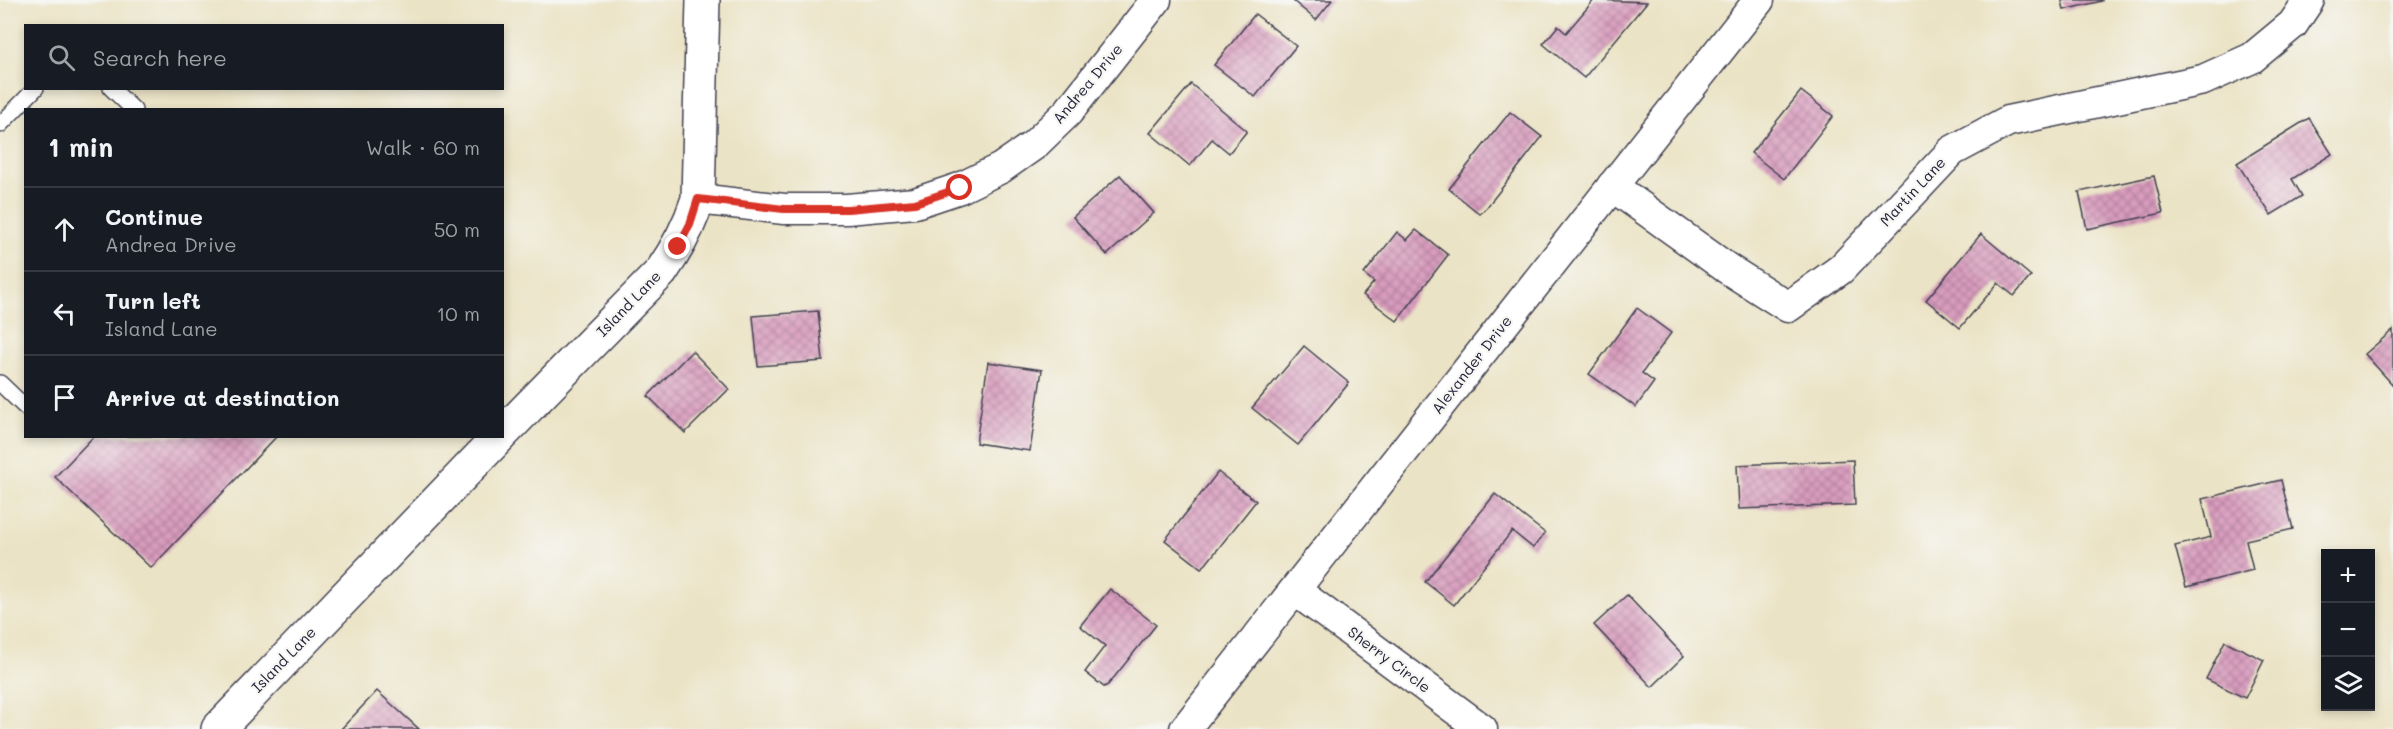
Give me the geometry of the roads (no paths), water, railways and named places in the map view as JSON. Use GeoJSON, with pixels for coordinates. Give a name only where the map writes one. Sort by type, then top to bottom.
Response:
{"type":"FeatureCollection","features":[{"type":"Feature","properties":{"kind":"street","name":"Island Lane"},"geometry":{"type":"LineString","coordinates":[[504,430],[661,272],[690,224],[698,199],[703,0]]}},
{"type":"Feature","properties":{"kind":"street","name":"Andrea Drive"},"geometry":{"type":"LineString","coordinates":[[698,199],[784,209],[848,209],[915,203],[960,188],[1001,168],[1042,137],[1068,112],[1156,0]]}},
{"type":"Feature","properties":{"kind":"street","name":"Alexander Drive"},"geometry":{"type":"LineString","coordinates":[[1185,729],[1296,591],[1759,0]]}},
{"type":"Feature","properties":{"kind":"street","name":"Martin Lane"},"geometry":{"type":"LineString","coordinates":[[1612,186],[1728,269],[1788,307],[1841,269],[1952,151],[2008,121],[2203,80],[2252,58],[2293,24],[2309,0]]}},
{"type":"Feature","properties":{"kind":"street","name":"Island Lane"},"geometry":{"type":"LineString","coordinates":[[218,729],[496,438]]}},
{"type":"Feature","properties":{"kind":"street","name":"Sherry Circle"},"geometry":{"type":"LineString","coordinates":[[1296,591],[1482,729]]}},
{"type":"Feature","properties":{"kind":"lane"},"geometry":{"type":"LineString","coordinates":[[0,124],[34,90]]}},
{"type":"Feature","properties":{"kind":"lane"},"geometry":{"type":"LineString","coordinates":[[113,90],[132,108]]}},
{"type":"Feature","properties":{"kind":"lane"},"geometry":{"type":"LineString","coordinates":[[0,383],[24,406]]}}]}
